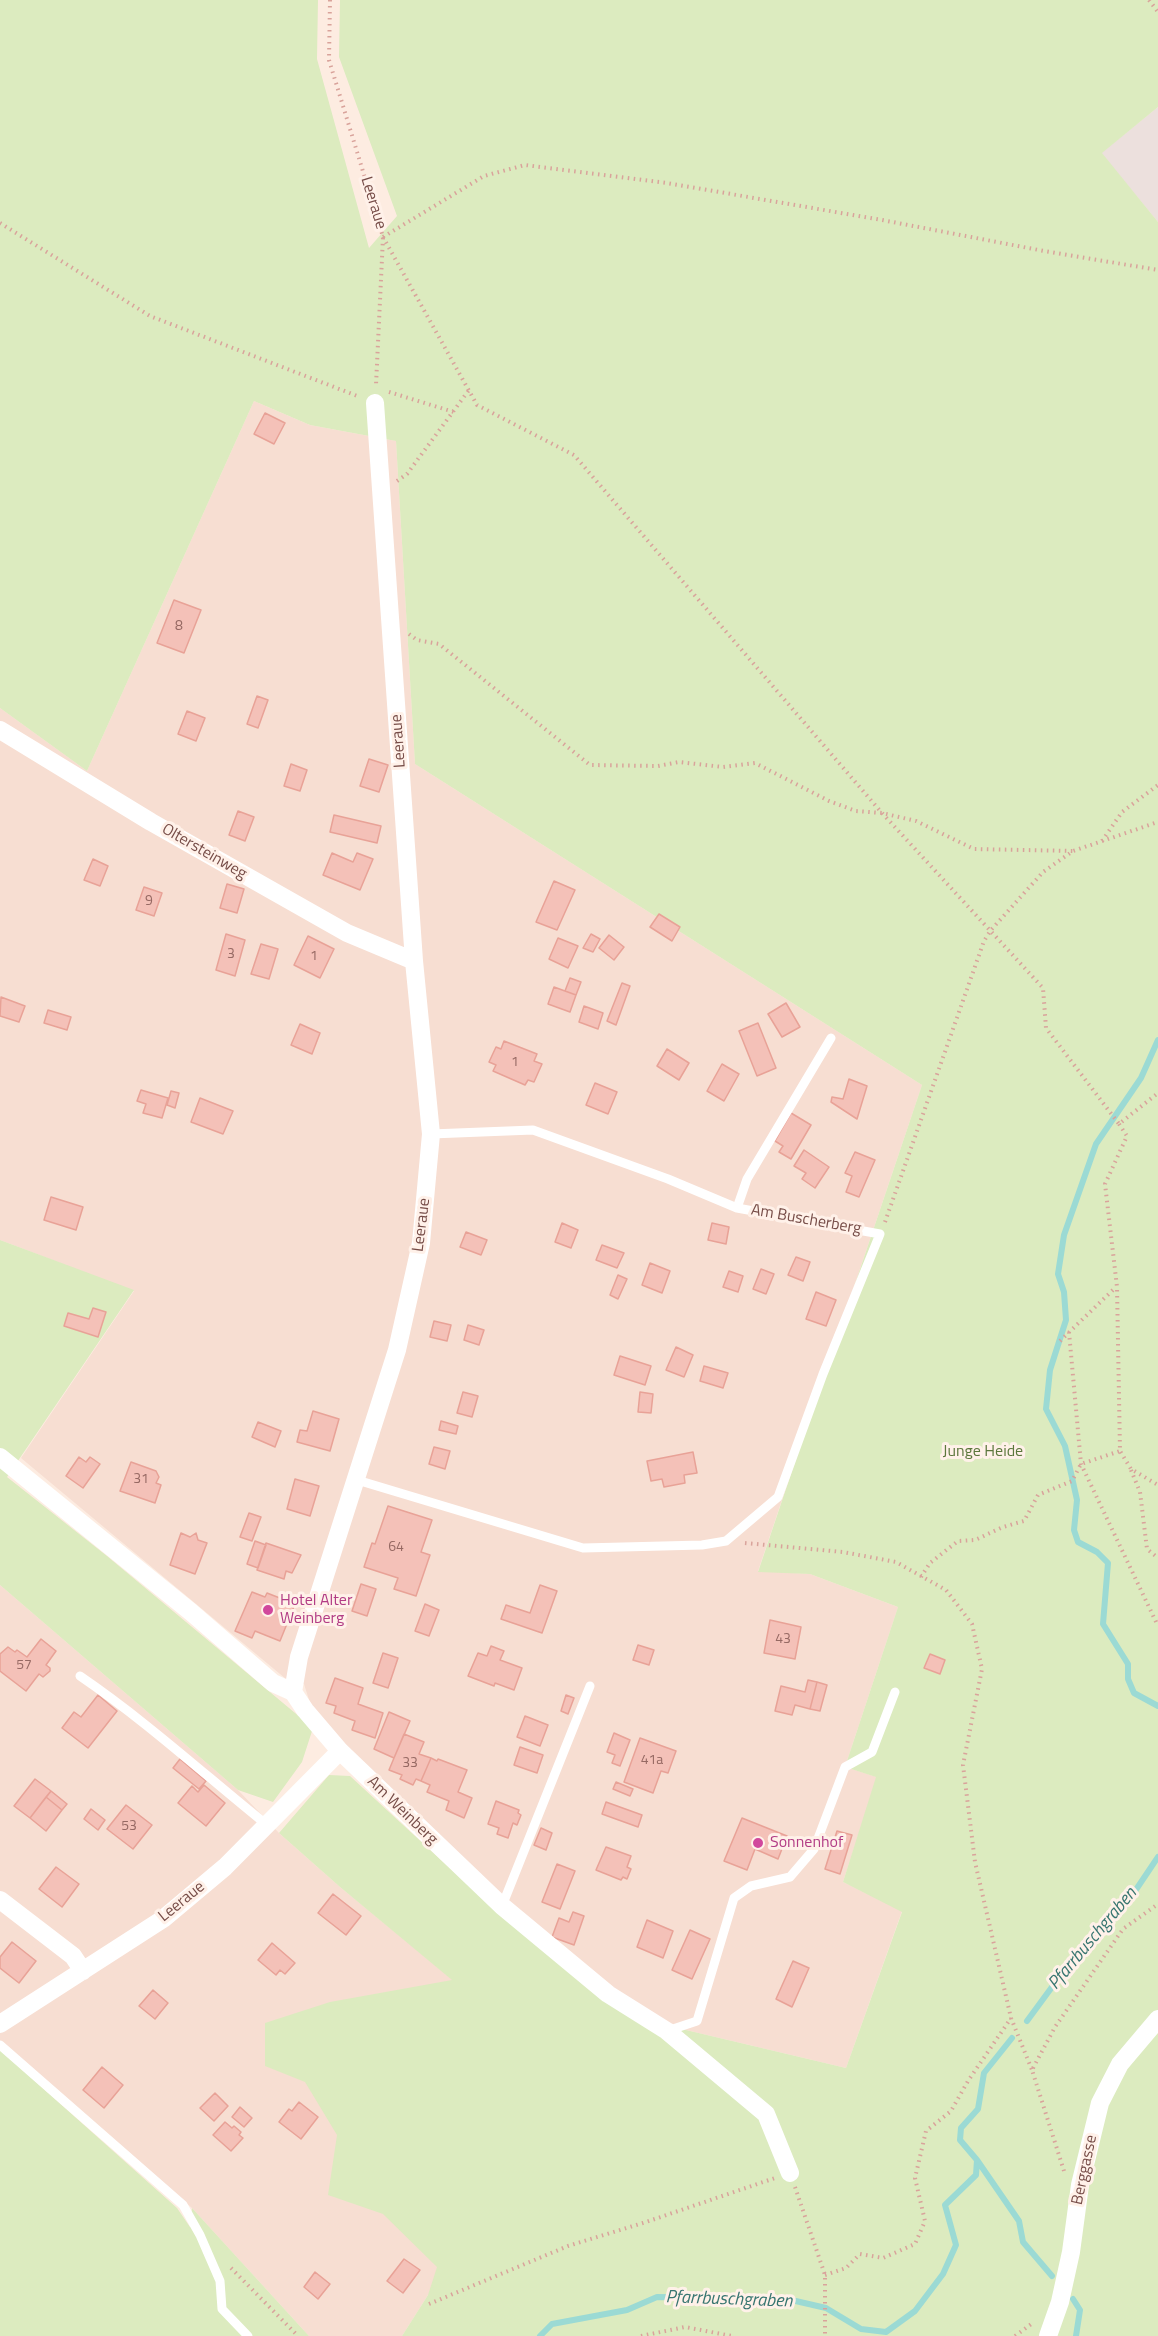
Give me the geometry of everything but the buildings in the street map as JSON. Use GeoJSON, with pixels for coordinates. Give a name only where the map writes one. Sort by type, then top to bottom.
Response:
{"type":"FeatureCollection","features":[{"type":"Feature","properties":{"kind":"street","name":"Leeraue"},"geometry":{"type":"LineString","coordinates":[[293,1692],[299,1657],[323,1577],[357,1480],[397,1350],[421,1243],[431,1134],[414,961],[376,395]]}},
{"type":"Feature","properties":{"kind":"street","name":"Oltersteinweg"},"geometry":{"type":"LineString","coordinates":[[0,730],[152,822],[347,933],[414,961]]}},
{"type":"Feature","properties":{"kind":"street","name":"Am Weinberg"},"geometry":{"type":"LineString","coordinates":[[0,1457],[191,1612],[273,1683],[293,1692],[305,1710],[340,1751],[502,1906],[609,1994],[667,2031],[766,2114],[790,2173]]}},
{"type":"Feature","properties":{"kind":"street","name":"Leeraue"},"geometry":{"type":"LineString","coordinates":[[0,2024],[163,1919],[225,1867],[340,1751]]}},
{"type":"Feature","properties":{"kind":"street"},"geometry":{"type":"LineString","coordinates":[[0,1900],[73,1956],[83,1971]]}},
{"type":"Feature","properties":{"kind":"street","name":"Berggasse"},"geometry":{"type":"LineString","coordinates":[[1048,2336],[1060,2302],[1071,2252],[1080,2185],[1100,2103],[1120,2064],[1158,2019]]}},
{"type":"Feature","properties":{"kind":"lane"},"geometry":{"type":"LineString","coordinates":[[737,1208],[747,1179],[831,1038]]}},
{"type":"Feature","properties":{"kind":"lane","name":"Am Buscherberg"},"geometry":{"type":"LineString","coordinates":[[431,1134],[533,1130],[668,1179],[737,1208],[880,1234],[827,1364],[778,1497],[726,1541]]}},
{"type":"Feature","properties":{"kind":"lane"},"geometry":{"type":"LineString","coordinates":[[357,1480],[583,1548],[680,1546],[726,1541]]}},
{"type":"Feature","properties":{"kind":"lane"},"geometry":{"type":"LineString","coordinates":[[80,1676],[125,1708],[267,1825]]}},
{"type":"Feature","properties":{"kind":"lane"},"geometry":{"type":"LineString","coordinates":[[502,1906],[590,1686]]}},
{"type":"Feature","properties":{"kind":"lane"},"geometry":{"type":"LineString","coordinates":[[667,2031],[697,2021],[734,1899],[751,1886],[790,1877],[814,1850],[844,1767],[872,1752],[894,1692]]}},
{"type":"Feature","properties":{"kind":"lane"},"geometry":{"type":"LineString","coordinates":[[0,2045],[183,2205],[200,2235],[220,2281],[222,2309],[248,2336]]}},
{"type":"Feature","properties":{"kind":"path","name":"Leeraue"},"geometry":{"type":"LineString","coordinates":[[330,0],[329,60],[383,237],[376,395]]}},
{"type":"Feature","properties":{"kind":"path"},"geometry":{"type":"LineString","coordinates":[[1149,0],[1158,12]]}},
{"type":"Feature","properties":{"kind":"path"},"geometry":{"type":"LineString","coordinates":[[1158,270],[667,183],[525,165],[484,176],[383,237],[477,405],[574,455],[882,813],[1043,988],[1046,1028],[1127,1136],[1105,1184],[1117,1287],[1120,1451],[1131,1469],[1140,1492],[1147,1549],[1158,1558]]}},
{"type":"Feature","properties":{"kind":"path"},"geometry":{"type":"LineString","coordinates":[[0,224],[150,316],[376,395],[454,412]]}},
{"type":"Feature","properties":{"kind":"path"},"geometry":{"type":"LineString","coordinates":[[382,492],[407,474],[469,390]]}},
{"type":"Feature","properties":{"kind":"path"},"geometry":{"type":"LineString","coordinates":[[392,621],[417,640],[439,644],[590,765],[658,766],[679,762],[723,767],[755,763],[829,801],[856,811],[882,813],[916,821],[974,849],[1073,851]]}},
{"type":"Feature","properties":{"kind":"path"},"geometry":{"type":"LineString","coordinates":[[1102,841],[1122,812],[1158,785]]}},
{"type":"Feature","properties":{"kind":"path"},"geometry":{"type":"LineString","coordinates":[[880,1234],[984,941],[991,930],[1043,872],[1073,851],[1158,822]]}},
{"type":"Feature","properties":{"kind":"path"},"geometry":{"type":"LineString","coordinates":[[1119,1124],[1158,1093]]}},
{"type":"Feature","properties":{"kind":"path"},"geometry":{"type":"LineString","coordinates":[[1060,1341],[1117,1287]]}},
{"type":"Feature","properties":{"kind":"path"},"geometry":{"type":"LineString","coordinates":[[1069,1332],[1081,1464],[1158,1626]]}},
{"type":"Feature","properties":{"kind":"path"},"geometry":{"type":"LineString","coordinates":[[921,1577],[930,1563],[958,1541],[975,1540],[1003,1527],[1024,1521],[1038,1495],[1072,1481],[1081,1464],[1120,1451]]}},
{"type":"Feature","properties":{"kind":"path"},"geometry":{"type":"LineString","coordinates":[[1131,1469],[1158,1485]]}},
{"type":"Feature","properties":{"kind":"path"},"geometry":{"type":"LineString","coordinates":[[726,1541],[843,1552],[896,1562],[946,1590],[972,1624],[982,1669],[963,1765],[975,1862],[1011,2018],[1032,2070],[1062,2169],[1080,2185]]}},
{"type":"Feature","properties":{"kind":"path"},"geometry":{"type":"LineString","coordinates":[[1032,2070],[1055,2027],[1123,1929],[1158,1905]]}},
{"type":"Feature","properties":{"kind":"path"},"geometry":{"type":"LineString","coordinates":[[825,2275],[846,2268],[860,2254],[883,2258],[915,2244],[925,2221],[915,2178],[926,2131],[951,2111],[968,2081],[1011,2018]]}},
{"type":"Feature","properties":{"kind":"path"},"geometry":{"type":"LineString","coordinates":[[429,2304],[568,2246],[790,2173],[825,2275],[825,2336]]}},
{"type":"Feature","properties":{"kind":"path"},"geometry":{"type":"LineString","coordinates":[[230,2268],[298,2336]]}},
{"type":"Feature","properties":{"kind":"path"},"geometry":{"type":"LineString","coordinates":[[641,2336],[685,2327],[732,2336]]}},
{"type":"Feature","properties":{"kind":"shaded area"},"geometry":{"type":"Polygon","coordinates":[[[1158,107],[1158,222],[1101,153],[1158,107]]]}},
{"type":"Feature","properties":{"kind":"shaded area"},"geometry":{"type":"Polygon","coordinates":[[[254,401],[310,425],[396,441],[415,764],[922,1085],[758,1571],[810,1574],[898,1607],[845,1767],[877,1777],[843,1882],[902,1911],[846,2068],[669,2026],[612,1989],[499,1894],[334,1734],[310,1703],[304,1684],[286,1679],[21,1458],[134,1291],[0,1240],[0,708],[87,771],[254,401]]]}},
{"type":"Feature","properties":{"kind":"shaded area"},"geometry":{"type":"Polygon","coordinates":[[[0,1585],[238,1790],[279,1833],[340,1887],[453,1980],[498,2265],[428,2295],[402,2336],[309,2336],[192,2208],[0,2041],[0,1585]]]}},
{"type":"Feature","properties":{"kind":"green space","name":"Junge Heide"},"geometry":{"type":"Polygon","coordinates":[[[0,0],[318,0],[317,59],[369,248],[397,216],[339,57],[340,0],[1158,0],[1158,107],[1102,153],[1158,222],[1158,2336],[402,2336],[428,2295],[437,2267],[383,2214],[328,2195],[337,2135],[305,2082],[265,2066],[265,2023],[330,2002],[452,1980],[279,1833],[329,1775],[350,1776],[492,1907],[669,2026],[846,2068],[902,1912],[843,1882],[876,1777],[845,1767],[898,1607],[810,1574],[758,1572],[922,1085],[415,764],[396,441],[310,425],[254,401],[87,771],[0,708],[0,0]]]}},
{"type":"Feature","properties":{"kind":"green space"},"geometry":{"type":"Polygon","coordinates":[[[0,1240],[134,1290],[7,1477],[107,1556],[313,1728],[302,1762],[273,1802],[238,1790],[0,1585],[0,1240]]]}},
{"type":"Feature","properties":{"kind":"green space"},"geometry":{"type":"Polygon","coordinates":[[[0,2050],[177,2208],[190,2227],[192,2208],[309,2336],[0,2336],[0,2050]]]}},
{"type":"Feature","properties":{"kind":"waterway","name":"Pfarrbuschgraben"},"geometry":{"type":"LineString","coordinates":[[1158,1040],[1141,1078],[1096,1144],[1064,1235],[1058,1274],[1064,1292],[1066,1320],[1050,1370],[1046,1409],[1065,1446],[1077,1500],[1074,1530],[1078,1542],[1097,1552],[1108,1563],[1103,1624],[1128,1664],[1128,1679],[1134,1693],[1158,1706]]}},
{"type":"Feature","properties":{"kind":"waterway","name":"Pfarrbuschgraben"},"geometry":{"type":"LineString","coordinates":[[1027,2021],[1074,1957],[1121,1912],[1158,1857]]}},
{"type":"Feature","properties":{"kind":"waterway","name":"Pfarrbuschgraben"},"geometry":{"type":"LineString","coordinates":[[540,2336],[552,2324],[627,2310],[657,2297],[787,2299],[826,2308],[861,2329],[886,2332],[915,2311],[943,2274],[956,2245],[945,2205],[976,2175],[977,2160],[960,2140],[961,2128],[978,2109],[984,2073],[1012,2038]]}},
{"type":"Feature","properties":{"kind":"waterway"},"geometry":{"type":"LineString","coordinates":[[977,2160],[1019,2221],[1023,2242],[1052,2276]]}},
{"type":"Feature","properties":{"kind":"waterway"},"geometry":{"type":"LineString","coordinates":[[1073,2299],[1080,2310],[1076,2336]]}},
{"type":"Feature","properties":{"kind":"place","name":"Hotel Alter Weinberg"},"geometry":{"type":"Point","coordinates":[268,1610]}},
{"type":"Feature","properties":{"kind":"place","name":"Sonnenhof"},"geometry":{"type":"Point","coordinates":[758,1843]}}]}
